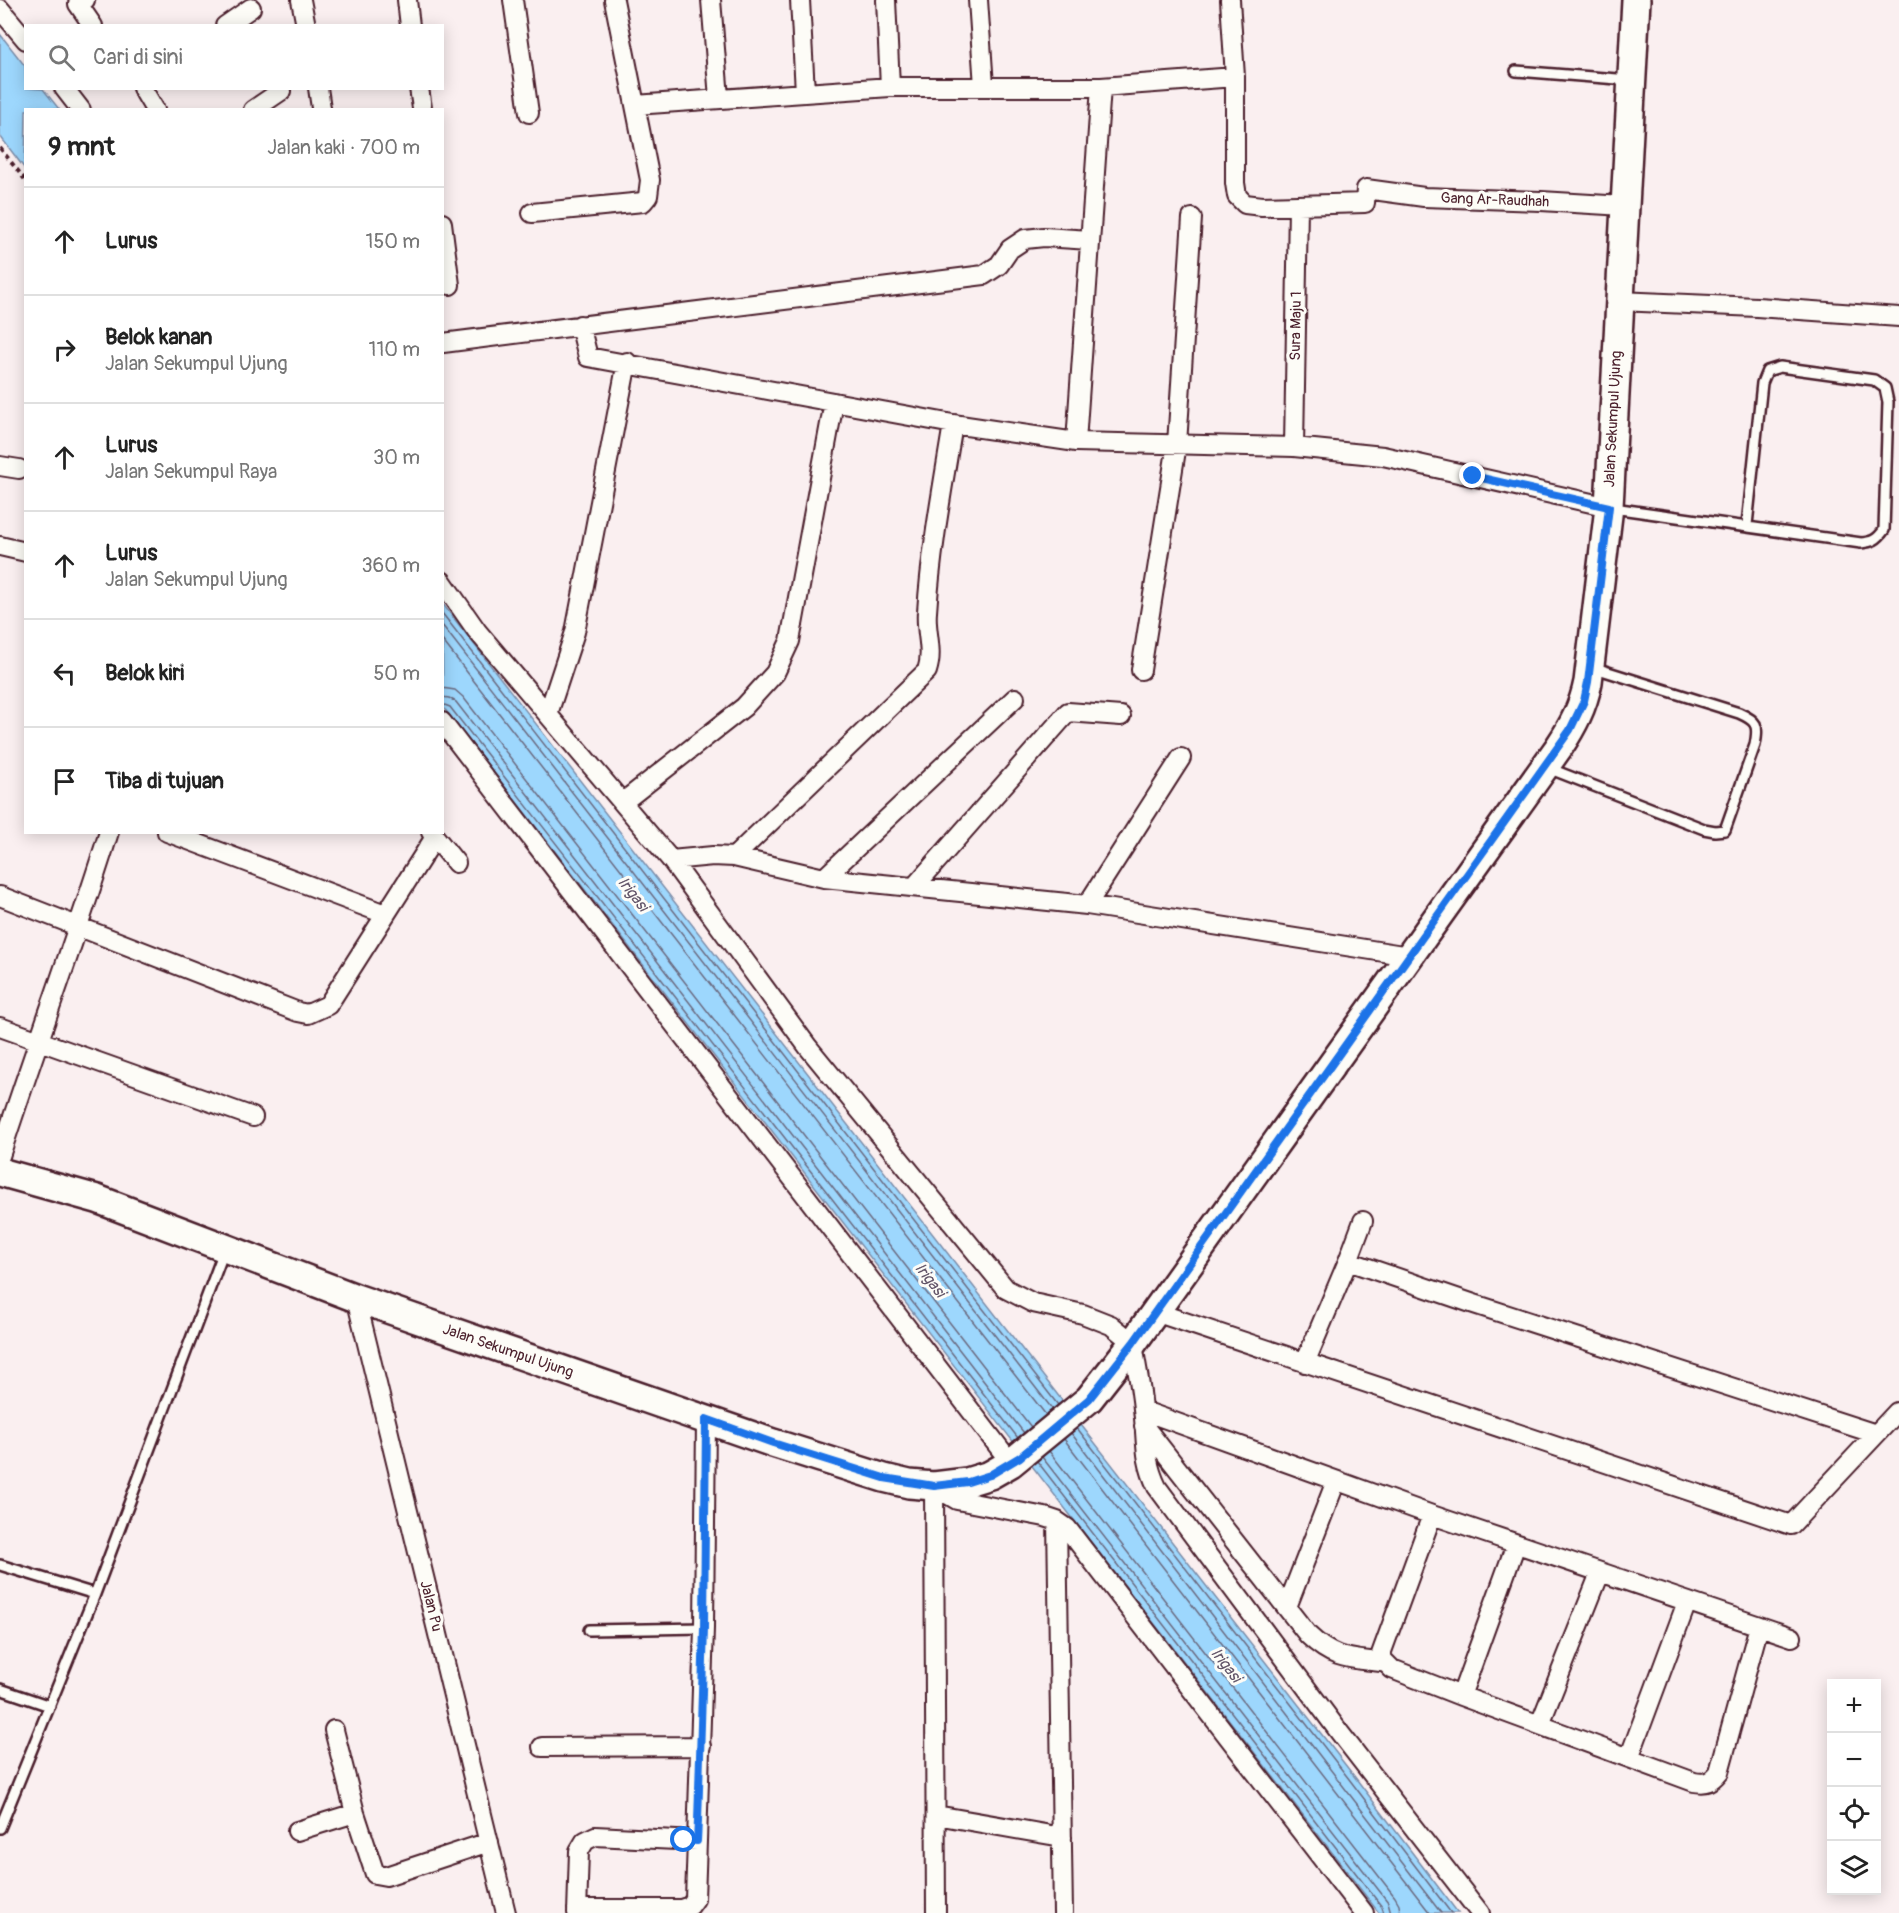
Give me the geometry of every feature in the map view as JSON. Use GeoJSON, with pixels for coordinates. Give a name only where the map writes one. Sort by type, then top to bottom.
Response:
{"type":"FeatureCollection","features":[{"type":"Feature","properties":{"kind":"main road","name":"Jalan Sekumpul Ujung"},"geometry":{"type":"LineString","coordinates":[[0,1172],[97,1200],[356,1298],[773,1443],[884,1478],[937,1486],[968,1482],[990,1475],[1015,1460],[1089,1399],[1133,1343],[1545,766],[1577,717],[1584,701],[1609,507],[1636,0]]}},
{"type":"Feature","properties":{"kind":"street"},"geometry":{"type":"LineString","coordinates":[[85,0],[78,4],[92,24]]}},
{"type":"Feature","properties":{"kind":"street"},"geometry":{"type":"LineString","coordinates":[[301,0],[306,24]]}},
{"type":"Feature","properties":{"kind":"street"},"geometry":{"type":"LineString","coordinates":[[407,0],[410,24]]}},
{"type":"Feature","properties":{"kind":"street"},"geometry":{"type":"LineString","coordinates":[[513,0],[529,113]]}},
{"type":"Feature","properties":{"kind":"street"},"geometry":{"type":"LineString","coordinates":[[532,213],[643,202],[648,196],[650,180],[614,0]]}},
{"type":"Feature","properties":{"kind":"street"},"geometry":{"type":"LineString","coordinates":[[711,0],[718,98]]}},
{"type":"Feature","properties":{"kind":"street"},"geometry":{"type":"LineString","coordinates":[[800,0],[806,92]]}},
{"type":"Feature","properties":{"kind":"street"},"geometry":{"type":"LineString","coordinates":[[886,0],[890,87]]}},
{"type":"Feature","properties":{"kind":"street"},"geometry":{"type":"LineString","coordinates":[[978,0],[984,86]]}},
{"type":"Feature","properties":{"kind":"street"},"geometry":{"type":"LineString","coordinates":[[1230,0],[1235,77],[1237,196],[1245,204],[1298,206]]}},
{"type":"Feature","properties":{"kind":"street"},"geometry":{"type":"LineString","coordinates":[[228,24],[251,8]]}},
{"type":"Feature","properties":{"kind":"street"},"geometry":{"type":"LineString","coordinates":[[0,9],[24,38]]}},
{"type":"Feature","properties":{"kind":"street"},"geometry":{"type":"LineString","coordinates":[[634,105],[890,87],[1101,87],[1235,77]]}},
{"type":"Feature","properties":{"kind":"street"},"geometry":{"type":"LineString","coordinates":[[1076,442],[1101,87]]}},
{"type":"Feature","properties":{"kind":"street"},"geometry":{"type":"LineString","coordinates":[[66,90],[79,108]]}},
{"type":"Feature","properties":{"kind":"street"},"geometry":{"type":"LineString","coordinates":[[80,90],[81,108]]}},
{"type":"Feature","properties":{"kind":"street"},"geometry":{"type":"LineString","coordinates":[[142,90],[154,108]]}},
{"type":"Feature","properties":{"kind":"street"},"geometry":{"type":"LineString","coordinates":[[318,90],[321,108]]}},
{"type":"Feature","properties":{"kind":"street"},"geometry":{"type":"LineString","coordinates":[[419,90],[422,108]]}},
{"type":"Feature","properties":{"kind":"street"},"geometry":{"type":"LineString","coordinates":[[256,108],[281,92]]}},
{"type":"Feature","properties":{"kind":"street","name":"Gang Ar-Raudhah"},"geometry":{"type":"LineString","coordinates":[[1298,206],[1365,203],[1366,189],[1459,200],[1541,201],[1624,206]]}},
{"type":"Feature","properties":{"kind":"street","name":"Sura Maju 1"},"geometry":{"type":"LineString","coordinates":[[1294,447],[1298,206]]}},
{"type":"Feature","properties":{"kind":"street"},"geometry":{"type":"LineString","coordinates":[[1141,670],[1177,444],[1192,218]]}},
{"type":"Feature","properties":{"kind":"street"},"geometry":{"type":"LineString","coordinates":[[444,343],[984,275],[999,265],[1010,249],[1026,239],[1044,237],[1090,240]]}},
{"type":"Feature","properties":{"kind":"street"},"geometry":{"type":"LineString","coordinates":[[444,249],[450,285]]}},
{"type":"Feature","properties":{"kind":"street"},"geometry":{"type":"LineString","coordinates":[[1619,301],[1757,307],[1899,317]]}},
{"type":"Feature","properties":{"kind":"street"},"geometry":{"type":"LineString","coordinates":[[580,325],[588,357],[627,362],[953,424],[1076,442],[1294,447],[1383,456],[1609,507]]}},
{"type":"Feature","properties":{"kind":"street"},"geometry":{"type":"LineString","coordinates":[[548,714],[575,632],[627,362]]}},
{"type":"Feature","properties":{"kind":"street"},"geometry":{"type":"LineString","coordinates":[[623,802],[744,707],[775,673],[790,641],[834,402]]}},
{"type":"Feature","properties":{"kind":"street"},"geometry":{"type":"LineString","coordinates":[[734,857],[927,671],[930,661],[926,615],[953,424]]}},
{"type":"Feature","properties":{"kind":"street"},"geometry":{"type":"LineString","coordinates":[[0,466],[19,469]]}},
{"type":"Feature","properties":{"kind":"street"},"geometry":{"type":"LineString","coordinates":[[0,546],[24,552]]}},
{"type":"Feature","properties":{"kind":"street"},"geometry":{"type":"LineString","coordinates":[[444,584],[477,631],[671,860],[808,1047],[1006,1289],[1033,1303],[1083,1314],[1111,1325],[1133,1343],[1144,1418],[1146,1455],[1149,1471],[1157,1487],[1340,1733],[1480,1913]]}},
{"type":"Feature","properties":{"kind":"street"},"geometry":{"type":"LineString","coordinates":[[824,878],[1015,698]]}},
{"type":"Feature","properties":{"kind":"street"},"geometry":{"type":"LineString","coordinates":[[915,886],[1068,712],[1121,716]]}},
{"type":"Feature","properties":{"kind":"street"},"geometry":{"type":"LineString","coordinates":[[444,725],[1015,1460]]}},
{"type":"Feature","properties":{"kind":"street"},"geometry":{"type":"LineString","coordinates":[[1087,905],[1181,758]]}},
{"type":"Feature","properties":{"kind":"street"},"geometry":{"type":"LineString","coordinates":[[0,1156],[38,1040],[80,925],[108,834]]}},
{"type":"Feature","properties":{"kind":"street"},"geometry":{"type":"LineString","coordinates":[[172,834],[385,914]]}},
{"type":"Feature","properties":{"kind":"street"},"geometry":{"type":"LineString","coordinates":[[0,896],[308,1014],[328,1005],[433,835],[456,863]]}},
{"type":"Feature","properties":{"kind":"street"},"geometry":{"type":"LineString","coordinates":[[671,860],[713,856],[734,857],[824,878],[1087,905],[1409,956]]}},
{"type":"Feature","properties":{"kind":"street"},"geometry":{"type":"LineString","coordinates":[[0,1027],[253,1117]]}},
{"type":"Feature","properties":{"kind":"street"},"geometry":{"type":"LineString","coordinates":[[1305,1363],[1363,1221]]}},
{"type":"Feature","properties":{"kind":"street"},"geometry":{"type":"LineString","coordinates":[[1348,1261],[1876,1434]]}},
{"type":"Feature","properties":{"kind":"street","name":"Jalan Pu"},"geometry":{"type":"LineString","coordinates":[[356,1298],[506,1913]]}},
{"type":"Feature","properties":{"kind":"street"},"geometry":{"type":"LineString","coordinates":[[1155,1312],[1791,1525],[1897,1412]]}},
{"type":"Feature","properties":{"kind":"street"},"geometry":{"type":"LineString","coordinates":[[1144,1418],[1792,1637]]}},
{"type":"Feature","properties":{"kind":"street"},"geometry":{"type":"LineString","coordinates":[[1144,1418],[1308,1635],[1335,1656],[1386,1663]]}},
{"type":"Feature","properties":{"kind":"street"},"geometry":{"type":"LineString","coordinates":[[697,1841],[595,1836],[585,1841],[579,1851],[577,1911],[681,1909],[690,1906],[694,1899],[697,1841],[701,1746],[704,1628],[706,1419]]}},
{"type":"Feature","properties":{"kind":"street"},"geometry":{"type":"LineString","coordinates":[[1287,1607],[1336,1481]]}},
{"type":"Feature","properties":{"kind":"street"},"geometry":{"type":"LineString","coordinates":[[937,1486],[957,1500],[1057,1521],[1067,1528],[1355,1910]]}},
{"type":"Feature","properties":{"kind":"street"},"geometry":{"type":"LineString","coordinates":[[936,1913],[937,1486]]}},
{"type":"Feature","properties":{"kind":"street"},"geometry":{"type":"LineString","coordinates":[[1432,1515],[1382,1654],[1386,1663],[1392,1669],[1461,1696],[1694,1782],[1704,1783],[1712,1780],[1719,1772],[1759,1626]]}},
{"type":"Feature","properties":{"kind":"street"},"geometry":{"type":"LineString","coordinates":[[1057,1521],[1063,1913]]}},
{"type":"Feature","properties":{"kind":"street"},"geometry":{"type":"LineString","coordinates":[[1461,1696],[1516,1544]]}},
{"type":"Feature","properties":{"kind":"street"},"geometry":{"type":"LineString","coordinates":[[1540,1724],[1600,1573]]}},
{"type":"Feature","properties":{"kind":"street"},"geometry":{"type":"LineString","coordinates":[[1629,1758],[1687,1602]]}},
{"type":"Feature","properties":{"kind":"street"},"geometry":{"type":"LineString","coordinates":[[334,1730],[355,1813],[375,1875],[386,1876],[489,1842]]}},
{"type":"Feature","properties":{"kind":"street"},"geometry":{"type":"LineString","coordinates":[[542,1746],[701,1746]]}},
{"type":"Feature","properties":{"kind":"street"},"geometry":{"type":"LineString","coordinates":[[297,1831],[355,1813]]}},
{"type":"Feature","properties":{"kind":"street"},"geometry":{"type":"LineString","coordinates":[[936,1815],[1062,1837]]}},
{"type":"Feature","properties":{"kind":"lane"},"geometry":{"type":"LineString","coordinates":[[1516,71],[1631,80]]}},
{"type":"Feature","properties":{"kind":"lane"},"geometry":{"type":"LineString","coordinates":[[1609,507],[1861,543],[1871,542],[1884,530],[1888,402],[1885,388],[1874,380],[1780,367],[1767,371],[1762,383],[1747,525]]}},
{"type":"Feature","properties":{"kind":"lane"},"geometry":{"type":"LineString","coordinates":[[1545,766],[1704,829],[1725,830],[1755,745],[1758,731],[1753,720],[1739,713],[1589,666]]}},
{"type":"Feature","properties":{"kind":"lane"},"geometry":{"type":"LineString","coordinates":[[0,1828],[95,1594],[226,1247]]}},
{"type":"Feature","properties":{"kind":"lane"},"geometry":{"type":"LineString","coordinates":[[0,1565],[95,1594]]}},
{"type":"Feature","properties":{"kind":"lane"},"geometry":{"type":"LineString","coordinates":[[589,1630],[704,1628]]}},
{"type":"Feature","properties":{"kind":"lane"},"geometry":{"type":"LineString","coordinates":[[0,1689],[50,1706]]}},
{"type":"Feature","properties":{"kind":"path"},"geometry":{"type":"LineString","coordinates":[[0,148],[24,178]]}},
{"type":"Feature","properties":{"kind":"water"},"geometry":{"type":"Polygon","coordinates":[[[0,34],[24,65],[24,90],[44,90],[58,108],[24,108],[24,168],[0,136],[0,34]]]}},
{"type":"Feature","properties":{"kind":"water","name":"Irigasi"},"geometry":{"type":"Polygon","coordinates":[[[444,606],[1458,1913],[1379,1913],[444,708],[444,606]]]}},
{"type":"Feature","properties":{"kind":"route"},"geometry":{"type":"LineString","coordinates":[[684,1840],[697,1841],[704,1628],[706,1419],[773,1443],[909,1484],[934,1486],[968,1482],[990,1475],[1020,1457],[1089,1399],[1133,1343],[1570,730],[1584,701],[1588,682],[1609,507],[1473,476]]}}]}
